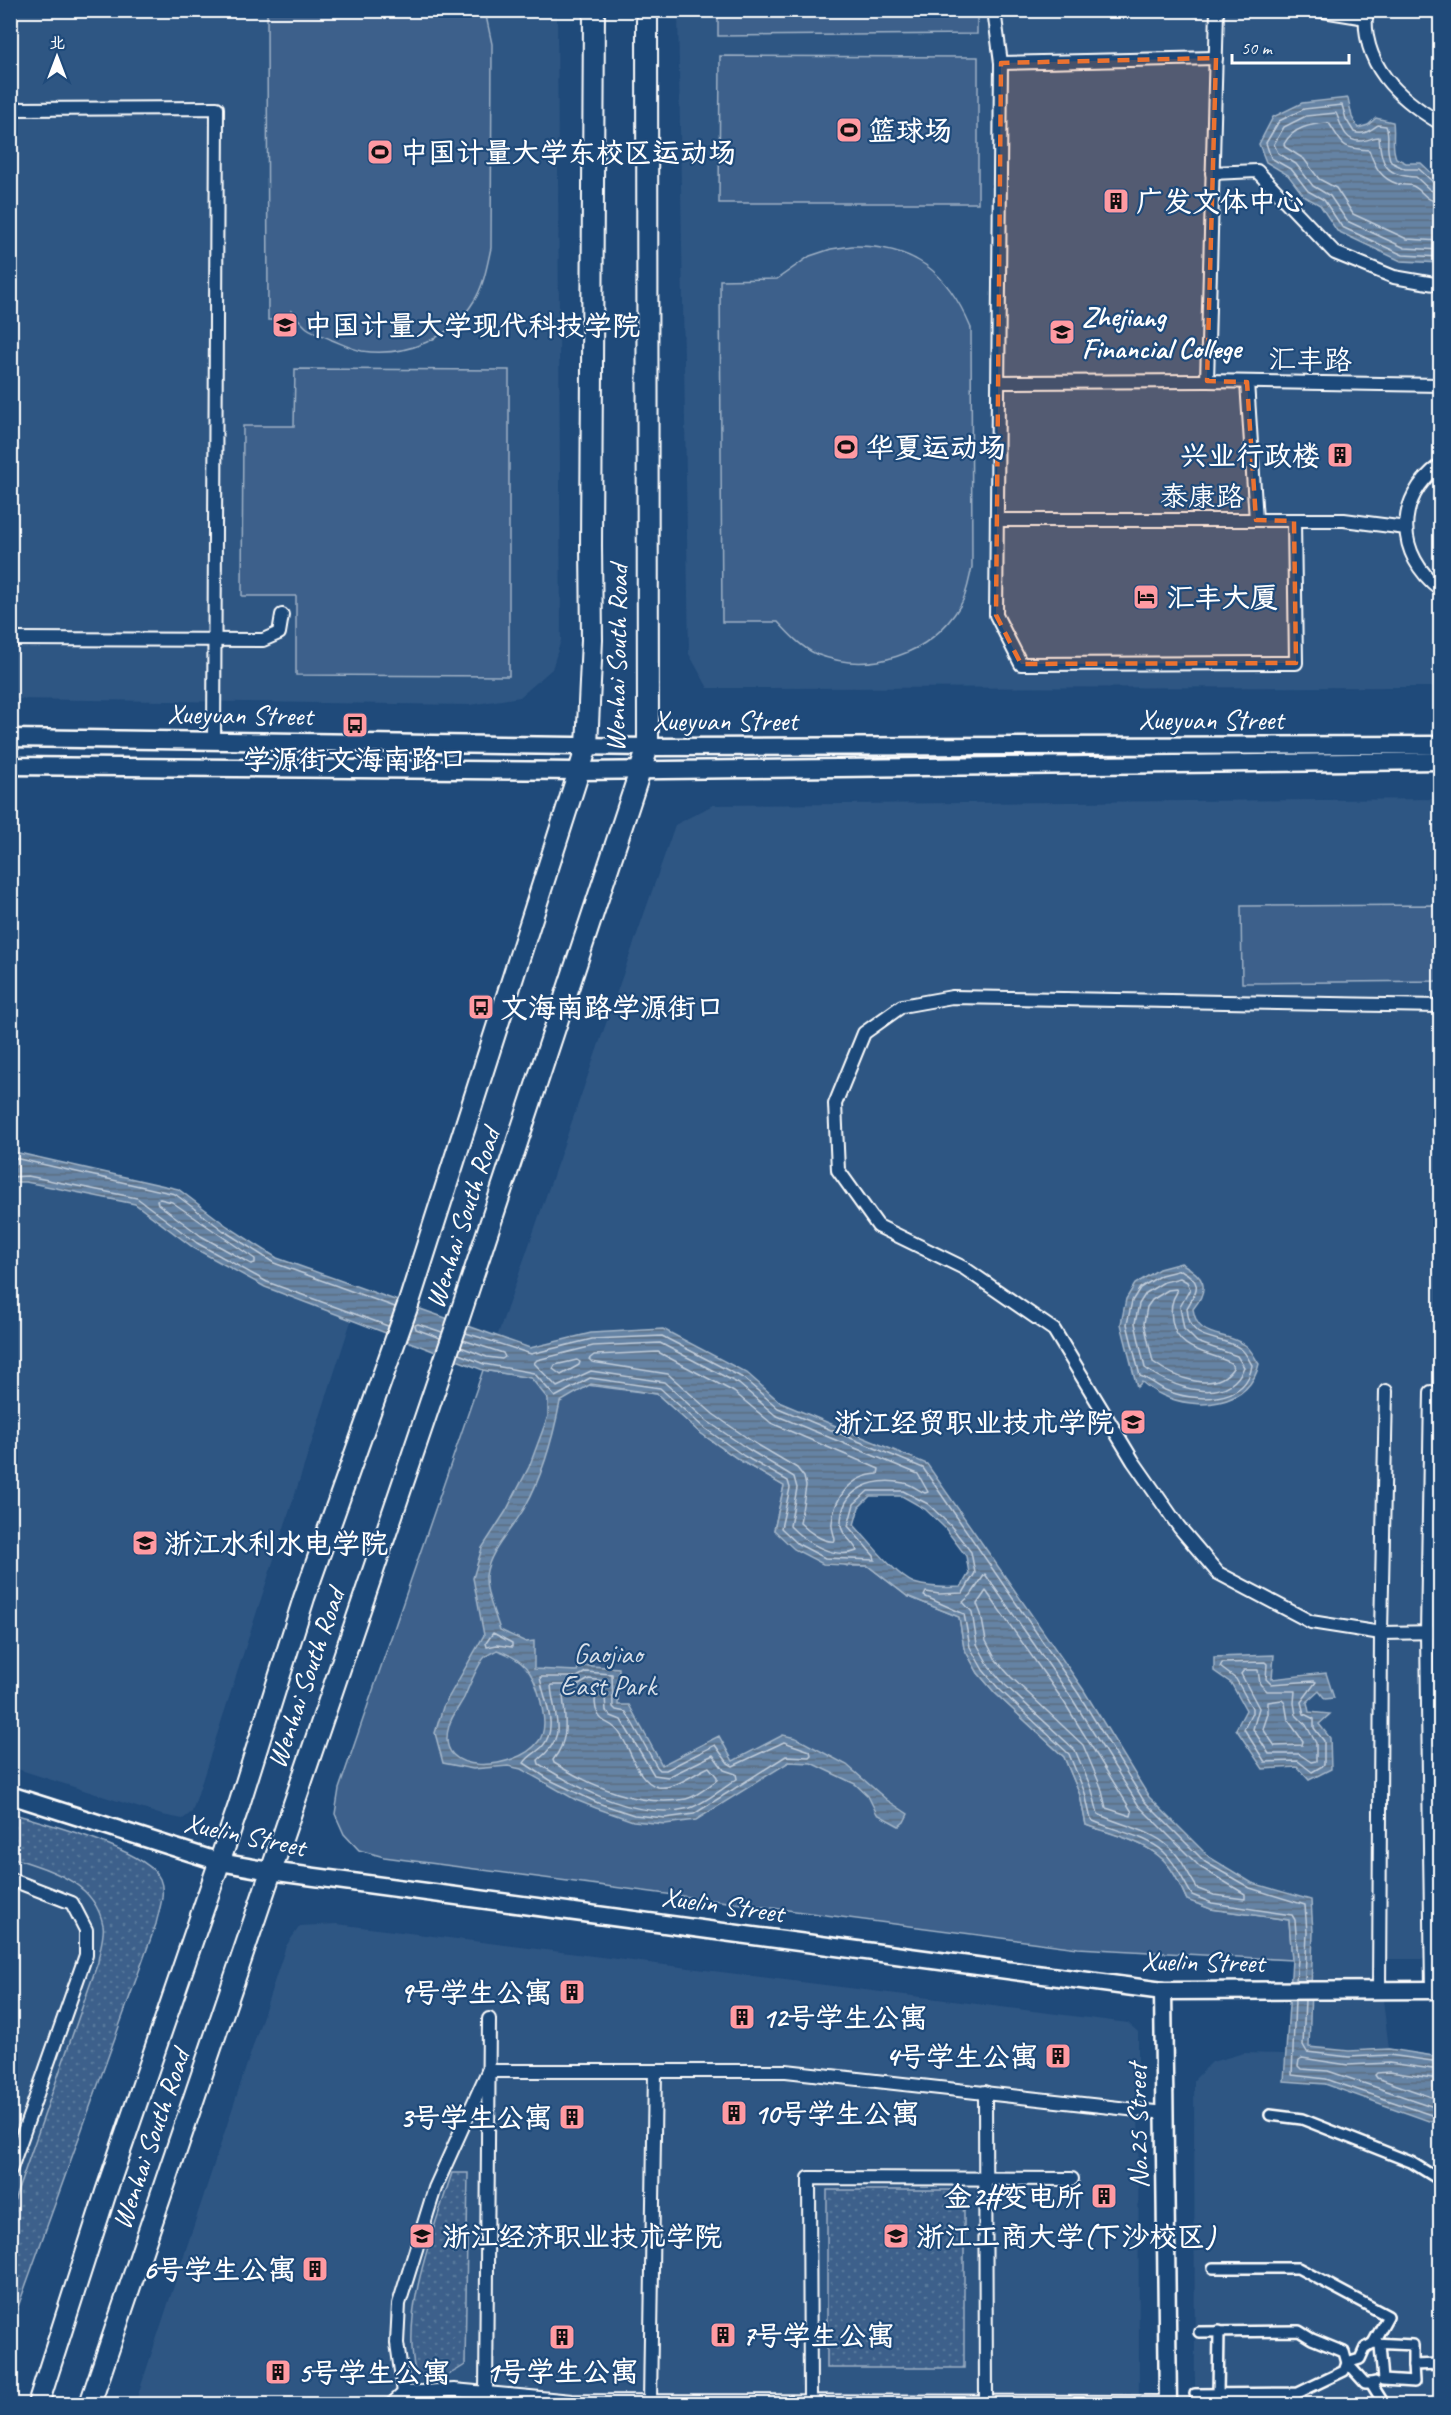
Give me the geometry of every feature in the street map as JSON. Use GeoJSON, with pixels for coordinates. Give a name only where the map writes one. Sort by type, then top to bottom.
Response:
{"type":"FeatureCollection","features":[{"type":"Feature","properties":{"kind":"main road","name":"Wenhai South Road"},"geometry":{"type":"LineString","coordinates":[[38,2404],[106,2192],[220,1863],[304,1598],[409,1302],[587,746],[592,640],[594,10]]}},
{"type":"Feature","properties":{"kind":"main road","name":"Wenhai South Road"},"geometry":{"type":"LineString","coordinates":[[90,2404],[458,1321],[648,747],[647,10]]}},
{"type":"Feature","properties":{"kind":"main road","name":"Xueyuan Street"},"geometry":{"type":"LineString","coordinates":[[10,738],[648,747],[1440,745]]}},
{"type":"Feature","properties":{"kind":"main road"},"geometry":{"type":"LineString","coordinates":[[10,766],[640,771],[1440,760]]}},
{"type":"Feature","properties":{"kind":"main road","name":"Xuelin Street"},"geometry":{"type":"LineString","coordinates":[[10,1795],[220,1863],[270,1870],[1163,1991],[1436,1990]]}},
{"type":"Feature","properties":{"kind":"main road","name":"No.25 Street"},"geometry":{"type":"LineString","coordinates":[[1163,1991],[1168,2403]]}},
{"type":"Feature","properties":{"kind":"street"},"geometry":{"type":"LineString","coordinates":[[994,10],[1001,63],[996,615],[1022,664],[1296,663],[1294,521]]}},
{"type":"Feature","properties":{"kind":"street"},"geometry":{"type":"LineString","coordinates":[[1207,381],[1217,10]]}},
{"type":"Feature","properties":{"kind":"street"},"geometry":{"type":"LineString","coordinates":[[1317,10],[1366,14],[1369,42],[1381,73],[1391,87],[1407,102],[1440,123]]}},
{"type":"Feature","properties":{"kind":"street"},"geometry":{"type":"LineString","coordinates":[[1001,63],[1216,58]]}},
{"type":"Feature","properties":{"kind":"street"},"geometry":{"type":"LineString","coordinates":[[10,109],[217,108],[214,741]]}},
{"type":"Feature","properties":{"kind":"street"},"geometry":{"type":"LineString","coordinates":[[1212,173],[1257,171],[1335,253],[1394,277],[1440,285]]}},
{"type":"Feature","properties":{"kind":"street","name":"汇丰路"},"geometry":{"type":"LineString","coordinates":[[999,382],[1207,381],[1440,385]]}},
{"type":"Feature","properties":{"kind":"street"},"geometry":{"type":"LineString","coordinates":[[1247,382],[1256,520]]}},
{"type":"Feature","properties":{"kind":"street"},"geometry":{"type":"LineString","coordinates":[[1440,465],[1427,474],[1414,493],[1407,515],[1406,528],[1406,537],[1413,559],[1426,578],[1440,589]]}},
{"type":"Feature","properties":{"kind":"street","name":"泰康路"},"geometry":{"type":"LineString","coordinates":[[997,520],[1344,520],[1406,528]]}},
{"type":"Feature","properties":{"kind":"street"},"geometry":{"type":"LineString","coordinates":[[10,639],[263,640],[279,633],[282,615]]}},
{"type":"Feature","properties":{"kind":"street"},"geometry":{"type":"LineString","coordinates":[[1440,1006],[952,997],[902,1006],[864,1033],[835,1104],[838,1170],[878,1226],[964,1268],[1054,1330],[1133,1461],[1179,1527],[1218,1573],[1311,1622],[1381,1633],[1440,1632]]}},
{"type":"Feature","properties":{"kind":"street"},"geometry":{"type":"LineString","coordinates":[[1379,1991],[1381,1633],[1386,1391]]}},
{"type":"Feature","properties":{"kind":"street"},"geometry":{"type":"LineString","coordinates":[[1431,1392],[1427,1633],[1436,1990]]}},
{"type":"Feature","properties":{"kind":"street"},"geometry":{"type":"LineString","coordinates":[[10,1879],[72,1903],[86,1930],[86,1955],[10,2171]]}},
{"type":"Feature","properties":{"kind":"street"},"geometry":{"type":"LineString","coordinates":[[486,2394],[489,2019]]}},
{"type":"Feature","properties":{"kind":"street"},"geometry":{"type":"LineString","coordinates":[[489,2071],[786,2071],[1164,2114]]}},
{"type":"Feature","properties":{"kind":"street"},"geometry":{"type":"LineString","coordinates":[[404,2393],[397,2343],[399,2304],[435,2188],[489,2071]]}},
{"type":"Feature","properties":{"kind":"street"},"geometry":{"type":"LineString","coordinates":[[650,2402],[655,2071]]}},
{"type":"Feature","properties":{"kind":"street"},"geometry":{"type":"LineString","coordinates":[[984,2092],[986,2401]]}},
{"type":"Feature","properties":{"kind":"street"},"geometry":{"type":"LineString","coordinates":[[1270,2115],[1302,2119],[1411,2162],[1440,2180]]}},
{"type":"Feature","properties":{"kind":"street"},"geometry":{"type":"LineString","coordinates":[[810,2401],[809,2178],[1072,2179]]}},
{"type":"Feature","properties":{"kind":"street"},"geometry":{"type":"LineString","coordinates":[[1213,2268],[1298,2268],[1388,2316],[1377,2344],[1383,2380]]}},
{"type":"Feature","properties":{"kind":"street"},"geometry":{"type":"LineString","coordinates":[[1218,2394],[1219,2331]]}},
{"type":"Feature","properties":{"kind":"street"},"geometry":{"type":"LineString","coordinates":[[1199,2332],[1299,2331],[1344,2352],[1347,2363],[1365,2383],[1383,2380],[1414,2382],[1413,2345],[1377,2344],[1365,2348],[1360,2359],[1347,2363]]}},
{"type":"Feature","properties":{"kind":"street"},"geometry":{"type":"LineString","coordinates":[[1195,2394],[1298,2393],[1344,2371],[1347,2363]]}},
{"type":"Feature","properties":{"kind":"street"},"geometry":{"type":"LineString","coordinates":[[1413,2365],[1440,2364]]}},
{"type":"Feature","properties":{"kind":"street"},"geometry":{"type":"LineString","coordinates":[[1371,2383],[1384,2404]]}},
{"type":"Feature","properties":{"kind":"street"},"geometry":{"type":"LineString","coordinates":[[392,2404],[404,2393],[454,2390],[572,2403],[810,2401],[1168,2403]]}},
{"type":"Feature","properties":{"kind":"highlighted area"},"geometry":{"type":"Polygon","coordinates":[[[1216,58],[1207,381],[1247,382],[1256,520],[1294,521],[1296,663],[1021,664],[996,615],[1001,63],[1216,58]]]}},
{"type":"Feature","properties":{"kind":"shaded area","name":"中国计量大学现代科技学院"},"geometry":{"type":"Polygon","coordinates":[[[11,11],[557,11],[561,640],[552,669],[520,697],[470,705],[11,699],[11,11]]]}},
{"type":"Feature","properties":{"kind":"shaded area","name":"Zhejiang Financial College"},"geometry":{"type":"Polygon","coordinates":[[[678,11],[1440,11],[1440,687],[708,688],[689,654],[678,11]]]}},
{"type":"Feature","properties":{"kind":"shaded area","name":"浙江经贸职业技术学院"},"geometry":{"type":"Polygon","coordinates":[[[1440,799],[1440,1959],[1378,1959],[1389,2049],[1349,2051],[1309,2047],[1313,1932],[1311,1900],[1252,1883],[1209,1857],[1149,1797],[1083,1689],[927,1464],[781,1403],[747,1373],[591,1333],[530,1348],[497,1337],[675,825],[713,805],[1440,799]]]}},
{"type":"Feature","properties":{"kind":"shaded area","name":"浙江水利水电学院"},"geometry":{"type":"Polygon","coordinates":[[[10,1182],[26,1182],[135,1204],[194,1248],[265,1287],[352,1318],[192,1812],[183,1819],[162,1815],[11,1767],[10,1182]]]}},
{"type":"Feature","properties":{"kind":"shaded area"},"geometry":{"type":"Polygon","coordinates":[[[11,1813],[106,1843],[144,1862],[160,1878],[163,1893],[156,1924],[11,2326],[11,1813]]]}},
{"type":"Feature","properties":{"kind":"shaded area"},"geometry":{"type":"Polygon","coordinates":[[[337,1924],[1128,2023],[1138,2032],[1139,2404],[135,2404],[286,1946],[300,1926],[337,1924]]]}},
{"type":"Feature","properties":{"kind":"shaded area"},"geometry":{"type":"Polygon","coordinates":[[[1244,2053],[1393,2057],[1440,2099],[1440,2404],[1195,2404],[1194,2080],[1212,2062],[1244,2053]]]}},
{"type":"Feature","properties":{"kind":"green space","name":"中国计量大学东校区运动场"},"geometry":{"type":"Polygon","coordinates":[[[267,11],[485,11],[492,44],[491,248],[483,282],[474,301],[453,326],[440,335],[411,348],[379,352],[362,351],[310,330],[291,311],[290,320],[268,320],[267,11]]]}},
{"type":"Feature","properties":{"kind":"green space"},"geometry":{"type":"Polygon","coordinates":[[[718,11],[977,11],[977,34],[718,36],[718,11]]]}},
{"type":"Feature","properties":{"kind":"green space","name":"篮球场"},"geometry":{"type":"Polygon","coordinates":[[[720,56],[978,57],[978,203],[719,203],[720,56]]]}},
{"type":"Feature","properties":{"kind":"green space","name":"华夏运动场"},"geometry":{"type":"Polygon","coordinates":[[[852,246],[893,250],[911,256],[926,265],[951,291],[971,328],[972,567],[968,587],[960,606],[932,637],[897,656],[877,661],[857,662],[836,660],[816,654],[800,644],[778,622],[722,622],[720,280],[777,279],[810,256],[831,249],[852,246]]]}},
{"type":"Feature","properties":{"kind":"green space"},"geometry":{"type":"Polygon","coordinates":[[[295,369],[509,370],[509,676],[296,675],[296,596],[242,596],[243,426],[294,426],[295,369]]]}},
{"type":"Feature","properties":{"kind":"green space"},"geometry":{"type":"Polygon","coordinates":[[[1440,905],[1440,981],[1242,983],[1241,906],[1440,905]]]}},
{"type":"Feature","properties":{"kind":"green space","name":"Gaojiao East Park"},"geometry":{"type":"Polygon","coordinates":[[[483,1370],[657,1394],[699,1432],[741,1461],[784,1486],[774,1530],[847,1566],[868,1566],[907,1596],[959,1617],[964,1648],[978,1673],[995,1693],[1064,1757],[1080,1795],[1086,1825],[1134,1842],[1159,1856],[1179,1882],[1187,1900],[1211,1909],[1289,1920],[1292,1960],[1078,1948],[384,1857],[359,1850],[344,1834],[335,1814],[339,1789],[483,1370]]]}},
{"type":"Feature","properties":{"kind":"green space"},"geometry":{"type":"Polygon","coordinates":[[[11,1813],[93,1838],[136,1857],[151,1868],[160,1879],[162,1890],[156,1924],[11,2326],[11,2210],[98,1962],[103,1925],[98,1910],[80,1887],[54,1872],[11,1857],[11,1813]]]}},
{"type":"Feature","properties":{"kind":"green space"},"geometry":{"type":"Polygon","coordinates":[[[452,2173],[468,2173],[465,2365],[447,2375],[430,2378],[416,2375],[412,2351],[412,2326],[415,2300],[428,2246],[452,2173]]]}},
{"type":"Feature","properties":{"kind":"green space"},"geometry":{"type":"Polygon","coordinates":[[[827,2190],[964,2190],[964,2368],[827,2368],[827,2190]]]}},
{"type":"Feature","properties":{"kind":"water"},"geometry":{"type":"Polygon","coordinates":[[[1348,98],[1352,117],[1358,128],[1368,125],[1376,118],[1393,122],[1396,158],[1406,163],[1421,163],[1440,181],[1440,263],[1401,261],[1337,231],[1320,205],[1304,196],[1288,175],[1266,162],[1259,144],[1273,117],[1302,103],[1348,98]]]}},
{"type":"Feature","properties":{"kind":"water"},"geometry":{"type":"Polygon","coordinates":[[[10,1151],[178,1189],[227,1226],[277,1258],[530,1348],[591,1333],[663,1329],[747,1373],[781,1403],[927,1464],[1083,1689],[1149,1797],[1209,1857],[1252,1883],[1311,1900],[1313,1932],[1309,2047],[1349,2051],[1389,2049],[1440,2057],[1440,2125],[1325,2084],[1284,2081],[1292,1960],[1289,1920],[1211,1909],[1187,1900],[1172,1871],[1164,1860],[1151,1850],[1134,1841],[1086,1825],[1080,1795],[1064,1757],[995,1693],[978,1673],[964,1648],[959,1617],[907,1596],[868,1566],[823,1564],[794,1549],[774,1530],[784,1486],[741,1461],[699,1432],[657,1394],[591,1384],[560,1402],[551,1443],[537,1482],[525,1507],[496,1549],[488,1566],[487,1589],[500,1630],[526,1642],[534,1641],[534,1669],[577,1671],[579,1665],[619,1668],[618,1705],[629,1705],[662,1765],[719,1736],[733,1761],[783,1735],[796,1738],[847,1765],[887,1800],[908,1814],[904,1822],[899,1826],[877,1814],[868,1796],[855,1784],[811,1763],[789,1762],[696,1820],[665,1824],[633,1821],[596,1808],[576,1800],[521,1769],[508,1766],[473,1769],[443,1763],[435,1733],[443,1707],[484,1635],[473,1578],[482,1548],[506,1511],[529,1467],[548,1416],[548,1399],[531,1378],[483,1370],[265,1287],[194,1248],[135,1204],[26,1182],[11,1182],[10,1151]],[[870,1496],[859,1507],[854,1525],[891,1566],[914,1583],[937,1587],[961,1587],[969,1573],[966,1556],[945,1528],[925,1509],[902,1496],[870,1496]],[[497,1650],[486,1656],[479,1665],[449,1726],[447,1743],[453,1755],[465,1762],[496,1763],[513,1759],[527,1752],[538,1742],[543,1732],[541,1703],[534,1680],[520,1662],[497,1650]]]}},
{"type":"Feature","properties":{"kind":"water"},"geometry":{"type":"Polygon","coordinates":[[[1181,1263],[1200,1277],[1202,1283],[1202,1294],[1193,1309],[1200,1326],[1245,1345],[1259,1364],[1253,1379],[1244,1390],[1220,1402],[1190,1403],[1162,1395],[1142,1382],[1137,1387],[1121,1324],[1126,1299],[1135,1284],[1159,1269],[1181,1263]]]}},
{"type":"Feature","properties":{"kind":"water"},"geometry":{"type":"Polygon","coordinates":[[[1274,1655],[1272,1679],[1326,1673],[1334,1698],[1325,1699],[1319,1691],[1307,1702],[1309,1712],[1330,1714],[1319,1724],[1330,1738],[1331,1769],[1309,1780],[1297,1767],[1263,1769],[1236,1729],[1246,1710],[1231,1683],[1214,1671],[1214,1657],[1274,1655]]]}},
{"type":"Feature","properties":{"kind":"place","name":"篮球场"},"geometry":{"type":"Point","coordinates":[849,130]}},
{"type":"Feature","properties":{"kind":"place","name":"中国计量大学东校区运动场"},"geometry":{"type":"Point","coordinates":[380,152]}},
{"type":"Feature","properties":{"kind":"place","name":"广发文体中心"},"geometry":{"type":"Point","coordinates":[1116,201]}},
{"type":"Feature","properties":{"kind":"place","name":"中国计量大学现代科技学院"},"geometry":{"type":"Point","coordinates":[285,325]}},
{"type":"Feature","properties":{"kind":"place","name":"Zhejiang Financial College"},"geometry":{"type":"Point","coordinates":[1062,332]}},
{"type":"Feature","properties":{"kind":"place","name":"华夏运动场"},"geometry":{"type":"Point","coordinates":[846,447]}},
{"type":"Feature","properties":{"kind":"place","name":"兴业行政楼"},"geometry":{"type":"Point","coordinates":[1340,455]}},
{"type":"Feature","properties":{"kind":"place","name":"汇丰大厦"},"geometry":{"type":"Point","coordinates":[1146,597]}},
{"type":"Feature","properties":{"kind":"place","name":"学源街文海南路口"},"geometry":{"type":"Point","coordinates":[355,725]}},
{"type":"Feature","properties":{"kind":"place","name":"文海南路学源街口"},"geometry":{"type":"Point","coordinates":[481,1007]}},
{"type":"Feature","properties":{"kind":"place","name":"浙江经贸职业技术学院"},"geometry":{"type":"Point","coordinates":[1133,1422]}},
{"type":"Feature","properties":{"kind":"place","name":"浙江水利水电学院"},"geometry":{"type":"Point","coordinates":[145,1543]}},
{"type":"Feature","properties":{"kind":"place","name":"9号学生公寓"},"geometry":{"type":"Point","coordinates":[572,1992]}},
{"type":"Feature","properties":{"kind":"place","name":"12号学生公寓"},"geometry":{"type":"Point","coordinates":[742,2017]}},
{"type":"Feature","properties":{"kind":"place","name":"4号学生公寓"},"geometry":{"type":"Point","coordinates":[1058,2056]}},
{"type":"Feature","properties":{"kind":"place","name":"10号学生公寓"},"geometry":{"type":"Point","coordinates":[734,2113]}},
{"type":"Feature","properties":{"kind":"place","name":"3号学生公寓"},"geometry":{"type":"Point","coordinates":[572,2117]}},
{"type":"Feature","properties":{"kind":"place","name":"金2#变电所"},"geometry":{"type":"Point","coordinates":[1104,2196]}},
{"type":"Feature","properties":{"kind":"place","name":"浙江经济职业技术学院"},"geometry":{"type":"Point","coordinates":[422,2236]}},
{"type":"Feature","properties":{"kind":"place","name":"浙江工商大学(下沙校区)"},"geometry":{"type":"Point","coordinates":[896,2236]}},
{"type":"Feature","properties":{"kind":"place","name":"6号学生公寓"},"geometry":{"type":"Point","coordinates":[315,2269]}},
{"type":"Feature","properties":{"kind":"place","name":"7号学生公寓"},"geometry":{"type":"Point","coordinates":[723,2335]}},
{"type":"Feature","properties":{"kind":"place","name":"1号学生公寓"},"geometry":{"type":"Point","coordinates":[562,2337]}},
{"type":"Feature","properties":{"kind":"place","name":"5号学生公寓"},"geometry":{"type":"Point","coordinates":[278,2372]}}]}
